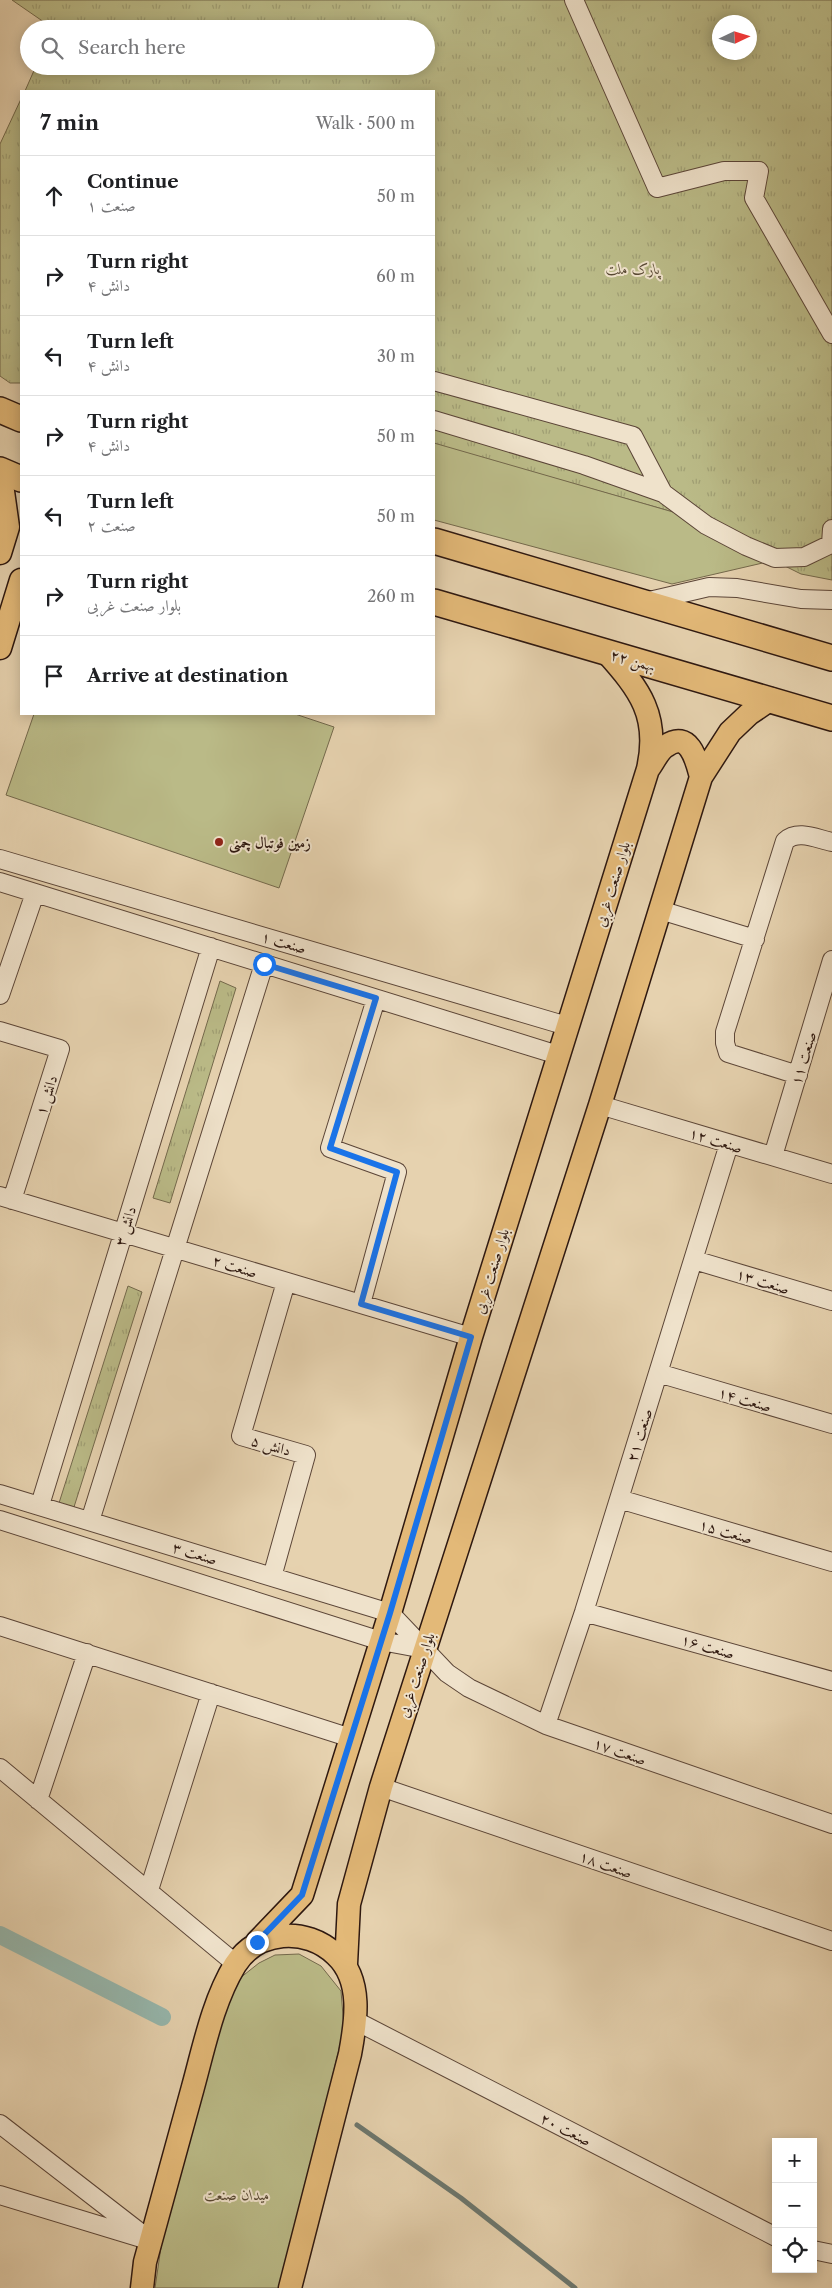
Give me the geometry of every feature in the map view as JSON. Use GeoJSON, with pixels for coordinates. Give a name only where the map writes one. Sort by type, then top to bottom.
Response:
{"type":"FeatureCollection","features":[{"type":"Feature","properties":{"kind":"highway"},"geometry":{"type":"LineString","coordinates":[[0,410],[20,419]]}},
{"type":"Feature","properties":{"kind":"highway"},"geometry":{"type":"LineString","coordinates":[[0,470],[20,479]]}},
{"type":"Feature","properties":{"kind":"highway"},"geometry":{"type":"LineString","coordinates":[[435,541],[832,658]]}},
{"type":"Feature","properties":{"kind":"highway","name":"۲۲ بهمن"},"geometry":{"type":"LineString","coordinates":[[435,602],[832,718]]}},
{"type":"Feature","properties":{"kind":"main road"},"geometry":{"type":"LineString","coordinates":[[0,470],[8,527],[0,553]]}},
{"type":"Feature","properties":{"kind":"main road"},"geometry":{"type":"LineString","coordinates":[[0,648],[20,583]]}},
{"type":"Feature","properties":{"kind":"main road","name":"بلوار صنعت غربی"},"geometry":{"type":"LineString","coordinates":[[257,1942],[302,1895],[390,1613],[471,1337],[648,769],[653,747],[649,713],[628,677],[606,652]]}},
{"type":"Feature","properties":{"kind":"main road","name":"بلوار صنعت غربی"},"geometry":{"type":"LineString","coordinates":[[346,1964],[349,1904],[381,1787],[600,1105],[701,777],[730,732],[749,714],[771,699]]}},
{"type":"Feature","properties":{"kind":"main road"},"geometry":{"type":"LineString","coordinates":[[648,769],[665,746],[676,742],[685,744],[695,752],[701,777]]}},
{"type":"Feature","properties":{"kind":"main road"},"geometry":{"type":"LineString","coordinates":[[142,2288],[151,2241],[204,2044],[224,1988],[236,1964],[257,1942],[284,1936],[306,1938],[328,1947],[346,1964],[355,1993],[356,2020],[350,2054],[290,2288]]}},
{"type":"Feature","properties":{"kind":"street"},"geometry":{"type":"LineString","coordinates":[[574,0],[657,188],[724,171],[759,171],[754,198],[832,334]]}},
{"type":"Feature","properties":{"kind":"street"},"geometry":{"type":"LineString","coordinates":[[435,381],[632,436],[663,493]]}},
{"type":"Feature","properties":{"kind":"street"},"geometry":{"type":"LineString","coordinates":[[435,420],[584,465],[663,493],[706,525],[746,546],[775,558],[804,557],[830,544],[832,529]]}},
{"type":"Feature","properties":{"kind":"street"},"geometry":{"type":"LineString","coordinates":[[643,602],[709,587],[737,588],[801,599],[832,600]]}},
{"type":"Feature","properties":{"kind":"street"},"geometry":{"type":"LineString","coordinates":[[798,1076],[728,1053],[725,1043],[725,1032],[756,939],[785,841],[791,836],[798,834],[832,842]]}},
{"type":"Feature","properties":{"kind":"street","name":"صنعت ۱"},"geometry":{"type":"LineString","coordinates":[[0,859],[567,1026]]}},
{"type":"Feature","properties":{"kind":"street","name":"صنعت ۱"},"geometry":{"type":"LineString","coordinates":[[0,882],[558,1055]]}},
{"type":"Feature","properties":{"kind":"street"},"geometry":{"type":"LineString","coordinates":[[0,995],[35,892]]}},
{"type":"Feature","properties":{"kind":"street"},"geometry":{"type":"LineString","coordinates":[[660,910],[756,939]]}},
{"type":"Feature","properties":{"kind":"street","name":"دانش ۳"},"geometry":{"type":"LineString","coordinates":[[40,1505],[211,947]]}},
{"type":"Feature","properties":{"kind":"street","name":"صنعت ۱۱"},"geometry":{"type":"LineString","coordinates":[[773,1156],[832,960]]}},
{"type":"Feature","properties":{"kind":"street"},"geometry":{"type":"LineString","coordinates":[[90,1521],[264,964]]}},
{"type":"Feature","properties":{"kind":"street"},"geometry":{"type":"LineString","coordinates":[[361,1304],[397,1172],[330,1148],[376,998]]}},
{"type":"Feature","properties":{"kind":"street","name":"دانش ۱"},"geometry":{"type":"LineString","coordinates":[[0,1031],[60,1049],[6,1198]]}},
{"type":"Feature","properties":{"kind":"street","name":"صنعت ۱۲"},"geometry":{"type":"LineString","coordinates":[[600,1105],[832,1174]]}},
{"type":"Feature","properties":{"kind":"street","name":"صنعت ۲۱"},"geometry":{"type":"LineString","coordinates":[[546,1725],[584,1612],[729,1144]]}},
{"type":"Feature","properties":{"kind":"street","name":"صنعت ۲"},"geometry":{"type":"LineString","coordinates":[[6,1198],[471,1337]]}},
{"type":"Feature","properties":{"kind":"street","name":"صنعت ۱۳"},"geometry":{"type":"LineString","coordinates":[[694,1260],[832,1301]]}},
{"type":"Feature","properties":{"kind":"street","name":"دانش ۵"},"geometry":{"type":"LineString","coordinates":[[272,1577],[306,1455],[241,1436],[286,1282]]}},
{"type":"Feature","properties":{"kind":"street","name":"صنعت ۱۴"},"geometry":{"type":"LineString","coordinates":[[658,1373],[832,1424]]}},
{"type":"Feature","properties":{"kind":"street","name":"صنعت ۳"},"geometry":{"type":"LineString","coordinates":[[0,1494],[390,1613]]}},
{"type":"Feature","properties":{"kind":"street","name":"صنعت ۱۵"},"geometry":{"type":"LineString","coordinates":[[619,1499],[832,1562]]}},
{"type":"Feature","properties":{"kind":"street","name":"صنعت ۳"},"geometry":{"type":"LineString","coordinates":[[0,1520],[381,1641],[424,1649]]}},
{"type":"Feature","properties":{"kind":"street","name":"صنعت ۱۶"},"geometry":{"type":"LineString","coordinates":[[584,1612],[832,1681]]}},
{"type":"Feature","properties":{"kind":"street","name":"صنعت ۱۷"},"geometry":{"type":"LineString","coordinates":[[390,1613],[447,1673],[469,1688],[546,1725],[832,1824]]}},
{"type":"Feature","properties":{"kind":"street"},"geometry":{"type":"LineString","coordinates":[[0,1626],[351,1738]]}},
{"type":"Feature","properties":{"kind":"street"},"geometry":{"type":"LineString","coordinates":[[38,1800],[87,1654]]}},
{"type":"Feature","properties":{"kind":"street"},"geometry":{"type":"LineString","coordinates":[[148,1890],[211,1693]]}},
{"type":"Feature","properties":{"kind":"street"},"geometry":{"type":"LineString","coordinates":[[0,1768],[236,1964]]}},
{"type":"Feature","properties":{"kind":"street","name":"صنعت ۱۸"},"geometry":{"type":"LineString","coordinates":[[381,1787],[832,1941]]}},
{"type":"Feature","properties":{"kind":"street","name":"صنعت ۲۰"},"geometry":{"type":"LineString","coordinates":[[356,2020],[772,2235]]}},
{"type":"Feature","properties":{"kind":"street"},"geometry":{"type":"LineString","coordinates":[[0,2124],[151,2241]]}},
{"type":"Feature","properties":{"kind":"street"},"geometry":{"type":"LineString","coordinates":[[0,2195],[151,2241]]}},
{"type":"Feature","properties":{"kind":"street"},"geometry":{"type":"LineString","coordinates":[[817,2251],[832,2254]]}},
{"type":"Feature","properties":{"kind":"green space","name":"پارک ملت"},"geometry":{"type":"Polygon","coordinates":[[[12,0],[832,0],[832,580],[801,574],[680,514],[435,444],[435,90],[25,90],[32,75],[435,75],[435,20],[41,20],[12,0]]]}},
{"type":"Feature","properties":{"kind":"green space"},"geometry":{"type":"Polygon","coordinates":[[[20,101],[20,383],[10,383],[0,376],[0,144],[20,101]]]}},
{"type":"Feature","properties":{"kind":"green space"},"geometry":{"type":"Polygon","coordinates":[[[435,443],[680,514],[767,562],[672,584],[435,520],[435,443]]]}},
{"type":"Feature","properties":{"kind":"green space","name":"زمین فوتبال چمنی"},"geometry":{"type":"Polygon","coordinates":[[[34,715],[298,715],[334,727],[279,888],[6,795],[34,715]]]}},
{"type":"Feature","properties":{"kind":"green space"},"geometry":{"type":"Polygon","coordinates":[[[220,981],[236,988],[170,1203],[153,1198],[220,981]]]}},
{"type":"Feature","properties":{"kind":"green space"},"geometry":{"type":"Polygon","coordinates":[[[128,1286],[142,1292],[74,1507],[59,1503],[128,1286]]]}},
{"type":"Feature","properties":{"kind":"green space","name":"میدان صنعت"},"geometry":{"type":"Polygon","coordinates":[[[299,1954],[321,1966],[341,1991],[344,2028],[282,2288],[155,2288],[166,2213],[184,2136],[235,1982],[259,1963],[275,1955],[299,1954]]]}},
{"type":"Feature","properties":{"kind":"waterway"},"geometry":{"type":"LineString","coordinates":[[0,1935],[162,2017]]}},
{"type":"Feature","properties":{"kind":"waterway"},"geometry":{"type":"LineString","coordinates":[[357,2125],[461,2198],[575,2288]]}},
{"type":"Feature","properties":{"kind":"place","name":"زمین فوتبال چمنی"},"geometry":{"type":"Point","coordinates":[219,842]}},
{"type":"Feature","properties":{"kind":"route"},"geometry":{"type":"LineString","coordinates":[[257,1942],[302,1895],[390,1613],[471,1337],[361,1304],[397,1172],[330,1148],[376,998],[264,964]]}}]}
